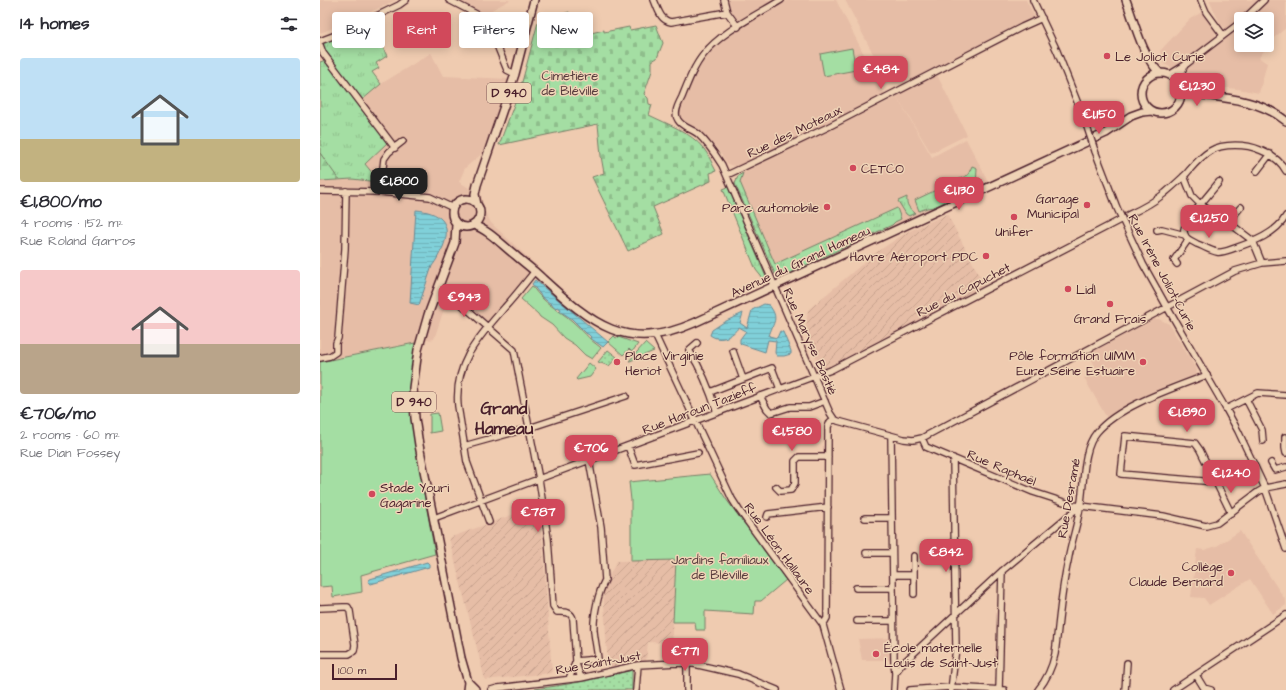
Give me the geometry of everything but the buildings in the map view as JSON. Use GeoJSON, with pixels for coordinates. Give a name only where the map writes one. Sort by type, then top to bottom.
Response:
{"type":"FeatureCollection","features":[{"type":"Feature","properties":{"kind":"main road","name":"D 940"},"geometry":{"type":"LineString","coordinates":[[477,205],[475,194],[476,185],[515,74],[534,0]]}},
{"type":"Feature","properties":{"kind":"main road"},"geometry":{"type":"LineString","coordinates":[[1126,0],[1144,49],[1150,71],[1150,77],[1160,73],[1169,75],[1177,82],[1180,91],[1179,101]]}},
{"type":"Feature","properties":{"kind":"main road"},"geometry":{"type":"LineString","coordinates":[[1144,49],[1152,64],[1160,73]]}},
{"type":"Feature","properties":{"kind":"main road","name":"Avenue du Grand Hameau"},"geometry":{"type":"LineString","coordinates":[[1131,116],[1142,100],[1142,87],[1146,80],[1150,77]]}},
{"type":"Feature","properties":{"kind":"main road","name":"Avenue du Grand Hameau"},"geometry":{"type":"LineString","coordinates":[[1180,91],[1212,97],[1244,100],[1270,110],[1286,121]]}},
{"type":"Feature","properties":{"kind":"main road","name":"Avenue du Grand Hameau"},"geometry":{"type":"LineString","coordinates":[[470,226],[491,235],[578,310],[599,324],[623,333],[641,336],[655,335],[687,326],[775,286],[1106,132],[1131,116],[1142,112],[1152,111],[1161,113],[1174,108],[1179,101],[1190,98],[1212,97]]}},
{"type":"Feature","properties":{"kind":"main road"},"geometry":{"type":"LineString","coordinates":[[1142,100],[1152,111]]}},
{"type":"Feature","properties":{"kind":"main road","name":"D 940"},"geometry":{"type":"LineString","coordinates":[[466,199],[476,185]]}},
{"type":"Feature","properties":{"kind":"main road"},"geometry":{"type":"LineString","coordinates":[[466,199],[471,200],[477,205],[480,216],[476,223],[470,226],[462,227],[456,224],[453,218],[453,208],[458,202],[466,199]]}},
{"type":"Feature","properties":{"kind":"main road","name":"Avenue du Grand Hameau"},"geometry":{"type":"LineString","coordinates":[[480,216],[491,235]]}},
{"type":"Feature","properties":{"kind":"main road","name":"D 940"},"geometry":{"type":"LineString","coordinates":[[456,224],[455,243],[418,350],[414,388],[415,418],[461,658],[472,690]]}},
{"type":"Feature","properties":{"kind":"main road","name":"D 940"},"geometry":{"type":"LineString","coordinates":[[455,243],[470,226]]}},
{"type":"Feature","properties":{"kind":"street"},"geometry":{"type":"LineString","coordinates":[[320,41],[346,31],[399,5],[406,0]]}},
{"type":"Feature","properties":{"kind":"street"},"geometry":{"type":"LineString","coordinates":[[449,0],[480,16],[488,23],[507,70],[515,74]]}},
{"type":"Feature","properties":{"kind":"street"},"geometry":{"type":"LineString","coordinates":[[654,0],[662,17],[666,21],[671,22],[727,12]]}},
{"type":"Feature","properties":{"kind":"street"},"geometry":{"type":"LineString","coordinates":[[724,0],[727,12],[738,27]]}},
{"type":"Feature","properties":{"kind":"street","name":"Rue Maryse Bastié"},"geometry":{"type":"LineString","coordinates":[[781,0],[715,42],[703,55],[690,77],[677,109],[678,120],[710,146],[722,165],[834,419]]}},
{"type":"Feature","properties":{"kind":"street","name":"Rue Irène Joliot-Curie"},"geometry":{"type":"LineString","coordinates":[[1033,0],[1066,72],[1122,219],[1143,264],[1226,409],[1265,488],[1286,549]]}},
{"type":"Feature","properties":{"kind":"street"},"geometry":{"type":"LineString","coordinates":[[1201,0],[1206,12],[1223,35]]}},
{"type":"Feature","properties":{"kind":"street"},"geometry":{"type":"LineString","coordinates":[[1251,12],[1264,0]]}},
{"type":"Feature","properties":{"kind":"street","name":"Rue des Moteaux"},"geometry":{"type":"LineString","coordinates":[[727,175],[826,128],[1042,18]]}},
{"type":"Feature","properties":{"kind":"street"},"geometry":{"type":"LineString","coordinates":[[1169,75],[1185,65],[1234,27]]}},
{"type":"Feature","properties":{"kind":"street"},"geometry":{"type":"LineString","coordinates":[[320,45],[323,53],[395,148]]}},
{"type":"Feature","properties":{"kind":"street"},"geometry":{"type":"LineString","coordinates":[[1177,82],[1185,65]]}},
{"type":"Feature","properties":{"kind":"street"},"geometry":{"type":"LineString","coordinates":[[380,192],[384,159],[389,152],[403,141]]}},
{"type":"Feature","properties":{"kind":"street"},"geometry":{"type":"LineString","coordinates":[[1128,215],[1143,208],[1163,194],[1184,176],[1197,161],[1211,150],[1226,146],[1239,145],[1253,147],[1270,154],[1284,167],[1286,171]]}},
{"type":"Feature","properties":{"kind":"street"},"geometry":{"type":"LineString","coordinates":[[1257,171],[1270,154]]}},
{"type":"Feature","properties":{"kind":"street"},"geometry":{"type":"LineString","coordinates":[[1184,176],[1192,196],[1201,205],[1228,222],[1253,241],[1262,263]]}},
{"type":"Feature","properties":{"kind":"street"},"geometry":{"type":"LineString","coordinates":[[1177,264],[1174,260],[1187,237],[1184,228],[1219,182]]}},
{"type":"Feature","properties":{"kind":"street"},"geometry":{"type":"LineString","coordinates":[[320,191],[380,192],[430,197],[453,208]]}},
{"type":"Feature","properties":{"kind":"street"},"geometry":{"type":"LineString","coordinates":[[320,358],[330,356],[336,352],[344,248],[346,191]]}},
{"type":"Feature","properties":{"kind":"street"},"geometry":{"type":"LineString","coordinates":[[1228,222],[1241,207]]}},
{"type":"Feature","properties":{"kind":"street","name":"Rue du Capuchet"},"geometry":{"type":"LineString","coordinates":[[814,376],[836,367],[1122,219]]}},
{"type":"Feature","properties":{"kind":"street"},"geometry":{"type":"LineString","coordinates":[[1157,230],[1162,229],[1187,237],[1217,252],[1226,251],[1264,237],[1285,220]]}},
{"type":"Feature","properties":{"kind":"street"},"geometry":{"type":"LineString","coordinates":[[823,625],[827,618],[828,427],[830,422],[834,419],[842,423],[891,436],[913,440],[922,438],[940,430],[1235,271],[1262,263],[1285,261]]}},
{"type":"Feature","properties":{"kind":"street"},"geometry":{"type":"LineString","coordinates":[[489,522],[464,446],[457,398],[458,384],[462,366],[471,349],[535,272]]}},
{"type":"Feature","properties":{"kind":"street"},"geometry":{"type":"LineString","coordinates":[[434,301],[447,295],[452,296],[514,350],[539,479],[548,539],[552,606],[558,612],[566,612],[572,616],[576,662],[581,678]]}},
{"type":"Feature","properties":{"kind":"street","name":"Rue Léon Hallaure"},"geometry":{"type":"LineString","coordinates":[[655,335],[728,491],[739,510],[823,625],[842,690]]}},
{"type":"Feature","properties":{"kind":"street"},"geometry":{"type":"LineString","coordinates":[[697,343],[689,350],[701,370],[717,413]]}},
{"type":"Feature","properties":{"kind":"street"},"geometry":{"type":"LineString","coordinates":[[733,351],[743,379]]}},
{"type":"Feature","properties":{"kind":"street"},"geometry":{"type":"LineString","coordinates":[[710,392],[772,368],[780,389]]}},
{"type":"Feature","properties":{"kind":"street","name":"Rue Desramé"},"geometry":{"type":"LineString","coordinates":[[1038,690],[1048,675],[1055,654],[1067,562],[1080,506],[1087,451],[1093,438],[1098,430],[1122,412],[1157,394],[1207,375]]}},
{"type":"Feature","properties":{"kind":"street","name":"Rue Haroun Tazieff"},"geometry":{"type":"LineString","coordinates":[[434,518],[814,376]]}},
{"type":"Feature","properties":{"kind":"street"},"geometry":{"type":"LineString","coordinates":[[1226,409],[1258,393],[1286,395]]}},
{"type":"Feature","properties":{"kind":"street"},"geometry":{"type":"LineString","coordinates":[[464,446],[529,428],[626,396]]}},
{"type":"Feature","properties":{"kind":"street"},"geometry":{"type":"LineString","coordinates":[[760,396],[771,413],[790,407],[809,407],[825,401]]}},
{"type":"Feature","properties":{"kind":"street"},"geometry":{"type":"LineString","coordinates":[[1246,399],[1262,430],[1262,441]]}},
{"type":"Feature","properties":{"kind":"street"},"geometry":{"type":"LineString","coordinates":[[891,436],[895,673],[894,690]]}},
{"type":"Feature","properties":{"kind":"street"},"geometry":{"type":"LineString","coordinates":[[1215,482],[1122,474],[1125,436],[1195,443],[1200,450],[1231,513]]}},
{"type":"Feature","properties":{"kind":"street"},"geometry":{"type":"LineString","coordinates":[[1285,437],[1286,453]]}},
{"type":"Feature","properties":{"kind":"street","name":"Rue Raphaël"},"geometry":{"type":"LineString","coordinates":[[922,438],[926,447],[1033,492],[1080,506],[1163,516],[1206,526],[1217,523],[1265,488]]}},
{"type":"Feature","properties":{"kind":"street"},"geometry":{"type":"LineString","coordinates":[[628,446],[636,465],[698,453]]}},
{"type":"Feature","properties":{"kind":"street"},"geometry":{"type":"LineString","coordinates":[[776,487],[780,491],[791,490],[795,483],[795,461],[799,457],[828,457]]}},
{"type":"Feature","properties":{"kind":"street"},"geometry":{"type":"LineString","coordinates":[[952,688],[956,648],[953,458]]}},
{"type":"Feature","properties":{"kind":"street"},"geometry":{"type":"LineString","coordinates":[[576,662],[598,659],[594,633],[594,620],[601,587],[605,580],[601,527],[589,460]]}},
{"type":"Feature","properties":{"kind":"street"},"geometry":{"type":"LineString","coordinates":[[1271,463],[1275,470],[1286,467]]}},
{"type":"Feature","properties":{"kind":"street"},"geometry":{"type":"LineString","coordinates":[[1265,488],[1286,484]]}},
{"type":"Feature","properties":{"kind":"street"},"geometry":{"type":"LineString","coordinates":[[768,517],[768,514],[828,506]]}},
{"type":"Feature","properties":{"kind":"street"},"geometry":{"type":"LineString","coordinates":[[895,673],[901,665],[955,613],[1002,571],[1080,506]]}},
{"type":"Feature","properties":{"kind":"street"},"geometry":{"type":"LineString","coordinates":[[865,518],[892,518]]}},
{"type":"Feature","properties":{"kind":"street"},"geometry":{"type":"LineString","coordinates":[[866,554],[892,553]]}},
{"type":"Feature","properties":{"kind":"street"},"geometry":{"type":"LineString","coordinates":[[914,556],[914,594]]}},
{"type":"Feature","properties":{"kind":"street"},"geometry":{"type":"LineString","coordinates":[[999,690],[1002,571]]}},
{"type":"Feature","properties":{"kind":"street"},"geometry":{"type":"LineString","coordinates":[[893,575],[914,575]]}},
{"type":"Feature","properties":{"kind":"street"},"geometry":{"type":"LineString","coordinates":[[856,588],[893,588]]}},
{"type":"Feature","properties":{"kind":"street"},"geometry":{"type":"LineString","coordinates":[[320,608],[348,607],[350,611],[355,645],[354,651],[349,654],[320,654]]}},
{"type":"Feature","properties":{"kind":"street"},"geometry":{"type":"LineString","coordinates":[[1173,690],[1286,615]]}},
{"type":"Feature","properties":{"kind":"street"},"geometry":{"type":"LineString","coordinates":[[857,621],[893,621]]}},
{"type":"Feature","properties":{"kind":"street"},"geometry":{"type":"LineString","coordinates":[[569,679],[576,662]]}},
{"type":"Feature","properties":{"kind":"street"},"geometry":{"type":"LineString","coordinates":[[1125,690],[1127,663]]}},
{"type":"Feature","properties":{"kind":"street"},"geometry":{"type":"LineString","coordinates":[[687,664],[687,690]]}},
{"type":"Feature","properties":{"kind":"street","name":"Rue Saint-Just"},"geometry":{"type":"LineString","coordinates":[[491,690],[581,678],[638,665],[687,664],[694,664],[738,674],[767,688],[777,690]]}},
{"type":"Feature","properties":{"kind":"street"},"geometry":{"type":"LineString","coordinates":[[636,690],[638,665]]}},
{"type":"Feature","properties":{"kind":"street"},"geometry":{"type":"LineString","coordinates":[[1196,675],[1204,688],[1212,690]]}},
{"type":"Feature","properties":{"kind":"street"},"geometry":{"type":"LineString","coordinates":[[910,690],[952,688],[1004,690]]}},
{"type":"Feature","properties":{"kind":"shaded area"},"geometry":{"type":"Polygon","coordinates":[[[320,0],[396,0],[370,12],[332,12],[332,28],[320,33],[320,0]]]}},
{"type":"Feature","properties":{"kind":"shaded area"},"geometry":{"type":"Polygon","coordinates":[[[445,0],[510,0],[488,12],[466,12],[445,0]]]}},
{"type":"Feature","properties":{"kind":"shaded area"},"geometry":{"type":"Polygon","coordinates":[[[727,0],[775,0],[742,20],[736,19],[729,9],[727,0]]]}},
{"type":"Feature","properties":{"kind":"shaded area"},"geometry":{"type":"Polygon","coordinates":[[[788,0],[836,0],[885,95],[827,125],[823,125],[822,128],[816,131],[814,129],[807,133],[807,135],[739,167],[733,166],[728,164],[715,146],[705,136],[682,119],[680,108],[698,69],[711,51],[748,23],[788,0]]]}},
{"type":"Feature","properties":{"kind":"shaded area"},"geometry":{"type":"Polygon","coordinates":[[[845,0],[1026,0],[1036,19],[937,75],[967,135],[931,153],[893,90],[910,81],[900,61],[881,69],[845,0]]]}},
{"type":"Feature","properties":{"kind":"shaded area"},"geometry":{"type":"Polygon","coordinates":[[[1209,0],[1286,0],[1286,28],[1274,38],[1274,12],[1234,12],[1234,52],[1263,52],[1259,58],[1267,63],[1259,93],[1238,89],[1194,85],[1187,71],[1188,66],[1180,63],[1172,68],[1164,64],[1160,51],[1190,19],[1202,12],[1216,30],[1215,36],[1220,42],[1231,35],[1220,23],[1209,0]]]}},
{"type":"Feature","properties":{"kind":"shaded area"},"geometry":{"type":"Polygon","coordinates":[[[431,53],[443,76],[509,79],[484,152],[465,168],[459,182],[481,195],[484,209],[491,223],[539,268],[488,327],[449,299],[434,339],[320,362],[320,181],[352,179],[378,182],[365,164],[362,100],[381,84],[431,53]]]}},
{"type":"Feature","properties":{"kind":"shaded area"},"geometry":{"type":"Polygon","coordinates":[[[897,97],[932,157],[966,139],[988,181],[934,207],[780,276],[774,275],[734,182],[738,175],[897,97]]]}},
{"type":"Feature","properties":{"kind":"shaded area"},"geometry":{"type":"Polygon","coordinates":[[[947,214],[985,286],[827,367],[822,367],[818,364],[806,326],[808,310],[874,254],[907,232],[947,214]]]}},
{"type":"Feature","properties":{"kind":"shaded area","name":"Pôle formation UIMM Eure Seine Estuaire"},"geometry":{"type":"Polygon","coordinates":[[[1154,319],[1159,319],[1169,324],[1197,370],[1196,375],[1172,383],[1132,402],[1107,418],[1084,378],[1097,370],[1089,354],[1154,319]]]}},
{"type":"Feature","properties":{"kind":"shaded area"},"geometry":{"type":"Polygon","coordinates":[[[536,506],[542,534],[552,673],[485,680],[449,538],[536,506]]]}},
{"type":"Feature","properties":{"kind":"shaded area","name":"Collège Claude Bernard"},"geometry":{"type":"Polygon","coordinates":[[[1240,531],[1286,601],[1286,605],[1273,614],[1250,579],[1209,605],[1204,598],[1191,597],[1197,549],[1204,550],[1217,546],[1240,531]]]}},
{"type":"Feature","properties":{"kind":"shaded area"},"geometry":{"type":"Polygon","coordinates":[[[676,560],[672,643],[648,642],[646,661],[627,663],[608,668],[603,587],[617,561],[676,560]]]}},
{"type":"Feature","properties":{"kind":"shaded area","name":"École maternelle Louis de Saint-Just"},"geometry":{"type":"Polygon","coordinates":[[[891,638],[891,660],[862,660],[858,639],[891,638]]]}},
{"type":"Feature","properties":{"kind":"green space","name":"Cimetière de Bléville"},"geometry":{"type":"Polygon","coordinates":[[[656,25],[663,43],[657,58],[652,61],[652,71],[644,94],[648,98],[649,104],[652,105],[649,115],[686,133],[699,143],[706,151],[716,171],[710,173],[711,181],[653,207],[664,234],[628,251],[592,177],[604,173],[598,124],[499,145],[521,86],[537,26],[537,48],[593,48],[593,33],[629,27],[630,30],[656,25]]]}},
{"type":"Feature","properties":{"kind":"green space"},"geometry":{"type":"Polygon","coordinates":[[[332,38],[332,48],[383,48],[387,56],[376,63],[379,68],[372,72],[381,84],[362,100],[388,142],[365,164],[378,182],[352,179],[337,180],[320,153],[320,62],[329,59],[321,43],[332,38]]]}},
{"type":"Feature","properties":{"kind":"green space"},"geometry":{"type":"Polygon","coordinates":[[[852,48],[856,70],[824,76],[820,54],[852,48]]]}},
{"type":"Feature","properties":{"kind":"green space"},"geometry":{"type":"Polygon","coordinates":[[[320,153],[337,177],[337,180],[320,181],[320,153]]]}},
{"type":"Feature","properties":{"kind":"green space"},"geometry":{"type":"Polygon","coordinates":[[[972,166],[977,168],[976,187],[934,207],[919,211],[915,200],[968,175],[972,166]]]}},
{"type":"Feature","properties":{"kind":"green space"},"geometry":{"type":"Polygon","coordinates":[[[743,173],[740,182],[775,264],[897,208],[901,219],[892,225],[787,274],[775,274],[735,184],[738,176],[743,173]]]}},
{"type":"Feature","properties":{"kind":"green space"},"geometry":{"type":"Polygon","coordinates":[[[728,187],[766,277],[764,280],[756,270],[723,189],[728,187]]]}},
{"type":"Feature","properties":{"kind":"green space"},"geometry":{"type":"Polygon","coordinates":[[[907,197],[908,206],[915,213],[909,216],[906,214],[898,201],[907,197]]]}},
{"type":"Feature","properties":{"kind":"green space"},"geometry":{"type":"Polygon","coordinates":[[[532,286],[546,302],[572,321],[601,348],[592,359],[564,338],[552,325],[540,317],[521,299],[532,286]]]}},
{"type":"Feature","properties":{"kind":"green space"},"geometry":{"type":"Polygon","coordinates":[[[614,336],[616,338],[618,337],[638,344],[632,352],[629,349],[623,355],[608,342],[614,336]]]}},
{"type":"Feature","properties":{"kind":"green space","name":"Stade Youri Gagarine"},"geometry":{"type":"Polygon","coordinates":[[[415,343],[410,410],[435,554],[361,575],[362,592],[333,597],[332,586],[320,587],[320,362],[415,343]]]}},
{"type":"Feature","properties":{"kind":"green space"},"geometry":{"type":"Polygon","coordinates":[[[645,343],[654,351],[629,361],[645,343]]]}},
{"type":"Feature","properties":{"kind":"green space"},"geometry":{"type":"Polygon","coordinates":[[[608,350],[617,357],[609,366],[598,362],[608,350]]]}},
{"type":"Feature","properties":{"kind":"green space"},"geometry":{"type":"Polygon","coordinates":[[[589,363],[596,369],[590,377],[577,380],[576,379],[589,363]]]}},
{"type":"Feature","properties":{"kind":"green space"},"geometry":{"type":"Polygon","coordinates":[[[438,413],[441,431],[430,433],[430,414],[438,413]]]}},
{"type":"Feature","properties":{"kind":"green space","name":"Jardins familiaux de Bléville"},"geometry":{"type":"Polygon","coordinates":[[[710,474],[726,499],[786,580],[761,601],[755,601],[754,614],[705,611],[705,630],[696,630],[695,622],[673,622],[676,560],[631,561],[631,500],[629,482],[710,474]]]}},
{"type":"Feature","properties":{"kind":"green space"},"geometry":{"type":"Polygon","coordinates":[[[632,670],[632,690],[535,689],[584,681],[632,670]]]}},
{"type":"Feature","properties":{"kind":"water"},"geometry":{"type":"Polygon","coordinates":[[[416,210],[431,213],[437,216],[445,225],[446,231],[446,238],[443,247],[432,266],[419,305],[410,303],[416,210]]]}},
{"type":"Feature","properties":{"kind":"water"},"geometry":{"type":"Polygon","coordinates":[[[535,280],[608,342],[603,347],[590,338],[591,337],[572,319],[560,311],[561,309],[556,308],[542,297],[532,284],[535,280]]]}},
{"type":"Feature","properties":{"kind":"water"},"geometry":{"type":"Polygon","coordinates":[[[764,304],[769,305],[775,317],[769,336],[777,338],[780,331],[783,332],[791,354],[777,356],[775,353],[776,341],[768,340],[765,352],[741,344],[740,339],[746,331],[739,327],[730,336],[718,338],[710,335],[712,330],[724,322],[743,313],[740,323],[747,328],[752,310],[764,304]]]}},
{"type":"Feature","properties":{"kind":"water"},"geometry":{"type":"Polygon","coordinates":[[[427,562],[429,567],[371,584],[368,582],[370,579],[427,562]]]}},
{"type":"Feature","properties":{"kind":"place","name":"Le Joliot Curie"},"geometry":{"type":"Point","coordinates":[1107,56]}},
{"type":"Feature","properties":{"kind":"place","name":"CETCO"},"geometry":{"type":"Point","coordinates":[853,168]}},
{"type":"Feature","properties":{"kind":"place","name":"Garage Municipal"},"geometry":{"type":"Point","coordinates":[1087,205]}},
{"type":"Feature","properties":{"kind":"place","name":"Parc automobile"},"geometry":{"type":"Point","coordinates":[827,207]}},
{"type":"Feature","properties":{"kind":"place","name":"Unifer"},"geometry":{"type":"Point","coordinates":[1014,217]}},
{"type":"Feature","properties":{"kind":"place","name":"Havre Aéroport PDC"},"geometry":{"type":"Point","coordinates":[986,256]}},
{"type":"Feature","properties":{"kind":"place","name":"Lidl"},"geometry":{"type":"Point","coordinates":[1068,289]}},
{"type":"Feature","properties":{"kind":"place","name":"Grand Frais"},"geometry":{"type":"Point","coordinates":[1110,304]}},
{"type":"Feature","properties":{"kind":"place","name":"Place Virginie Heriot"},"geometry":{"type":"Point","coordinates":[617,362]}},
{"type":"Feature","properties":{"kind":"place","name":"Pôle formation UIMM Eure Seine Estuaire"},"geometry":{"type":"Point","coordinates":[1143,362]}},
{"type":"Feature","properties":{"kind":"place","name":"Stade Youri Gagarine"},"geometry":{"type":"Point","coordinates":[372,494]}},
{"type":"Feature","properties":{"kind":"place","name":"Collège Claude Bernard"},"geometry":{"type":"Point","coordinates":[1231,573]}},
{"type":"Feature","properties":{"kind":"place","name":"École maternelle Louis de Saint-Just"},"geometry":{"type":"Point","coordinates":[876,654]}},
{"type":"Feature","properties":{"kind":"district","name":"Grand Hameau"},"geometry":{"type":"Point","coordinates":[504,418]}}]}
